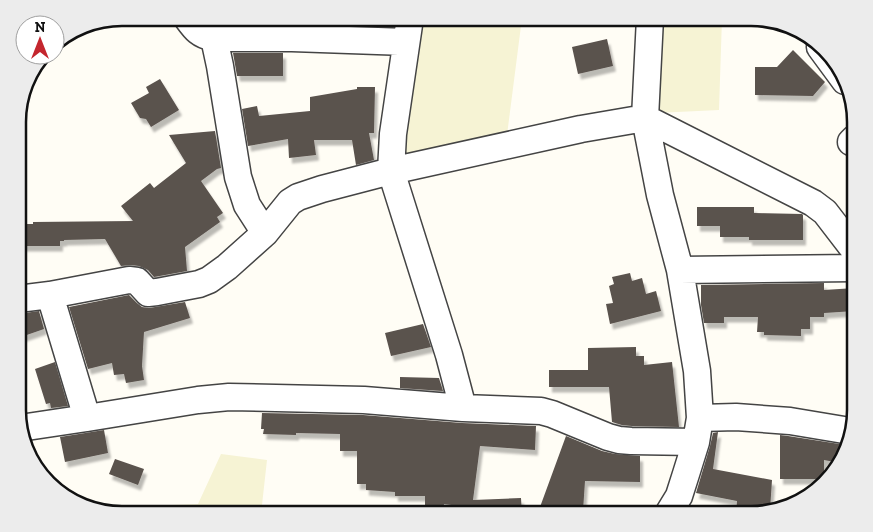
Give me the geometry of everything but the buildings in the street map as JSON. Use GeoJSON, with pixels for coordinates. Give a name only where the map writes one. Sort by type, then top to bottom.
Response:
{"type":"FeatureCollection","features":[{"type":"Feature","properties":{"kind":"street"},"geometry":{"type":"LineString","coordinates":[[193,26],[204,36],[214,38],[292,38],[408,30],[393,134],[391,171],[449,355],[463,408]]}},
{"type":"Feature","properties":{"kind":"street"},"geometry":{"type":"LineString","coordinates":[[650,26],[645,118],[660,196],[680,270],[697,371],[698,430],[679,496],[673,506]]}},
{"type":"Feature","properties":{"kind":"street"},"geometry":{"type":"LineString","coordinates":[[214,38],[238,177],[248,205],[265,233]]}},
{"type":"Feature","properties":{"kind":"street"},"geometry":{"type":"LineString","coordinates":[[26,298],[129,280],[137,281],[148,293],[199,284],[209,280],[227,267],[265,233],[290,202],[298,197],[391,171],[645,118],[813,204],[825,212],[847,241]]}},
{"type":"Feature","properties":{"kind":"street"},"geometry":{"type":"LineString","coordinates":[[680,270],[847,268]]}},
{"type":"Feature","properties":{"kind":"street"},"geometry":{"type":"LineString","coordinates":[[50,295],[87,418]]}},
{"type":"Feature","properties":{"kind":"street"},"geometry":{"type":"LineString","coordinates":[[28,427],[228,397],[364,400],[463,408],[541,411],[608,437],[631,441],[698,430],[736,417],[790,421],[845,430]]}},
{"type":"Feature","properties":{"kind":"shaded area"},"geometry":{"type":"Polygon","coordinates":[[[320,26],[392,26],[386,31],[320,26]]]}},
{"type":"Feature","properties":{"kind":"shaded area"},"geometry":{"type":"Polygon","coordinates":[[[419,26],[521,26],[507,135],[400,159],[419,26]]]}},
{"type":"Feature","properties":{"kind":"shaded area"},"geometry":{"type":"Polygon","coordinates":[[[659,26],[722,26],[719,110],[656,113],[659,26]]]}},
{"type":"Feature","properties":{"kind":"shaded area"},"geometry":{"type":"Polygon","coordinates":[[[221,454],[267,460],[262,506],[170,506],[198,504],[221,454]]]}}]}
